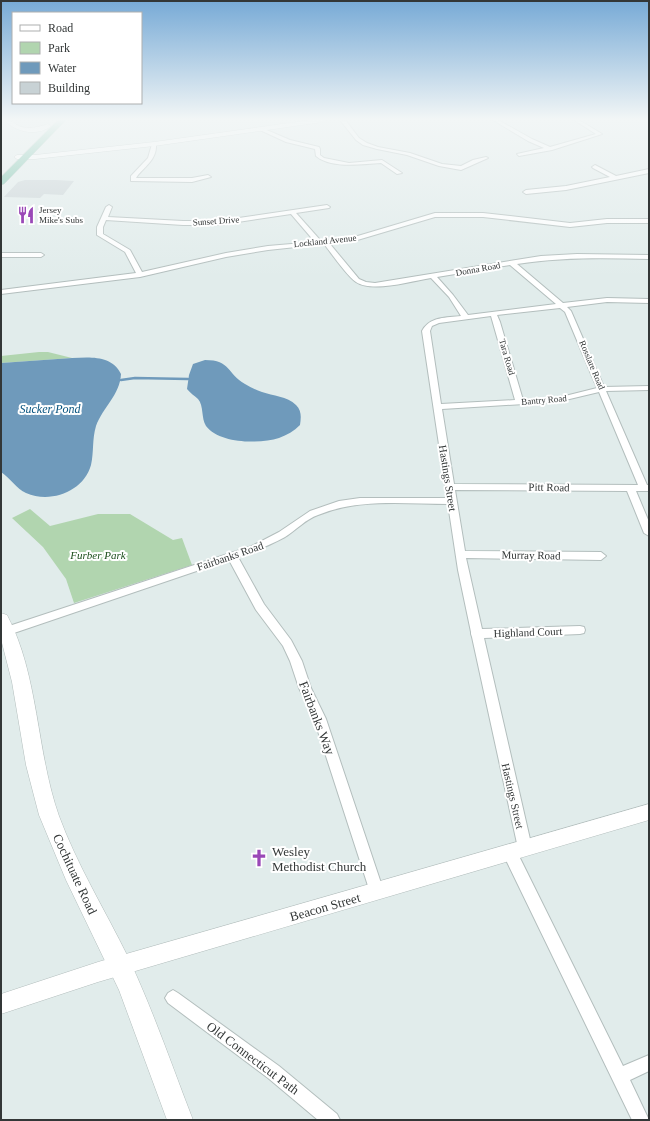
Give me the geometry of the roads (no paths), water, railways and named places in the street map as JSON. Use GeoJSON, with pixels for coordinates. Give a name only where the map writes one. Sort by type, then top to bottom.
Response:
{"type":"FeatureCollection","features":[{"type":"Feature","properties":{"kind":"highway"},"geometry":{"type":"LineString","coordinates":[[1,182],[9,172]]}},
{"type":"Feature","properties":{"kind":"main road","name":"Cochituate Road"},"geometry":{"type":"LineString","coordinates":[[4,625],[19,669],[36,771],[50,817],[70,866],[120,966],[180,1120]]}},
{"type":"Feature","properties":{"kind":"street"},"geometry":{"type":"LineString","coordinates":[[138,172],[133,177],[133,180],[192,180],[208,177]]}},
{"type":"Feature","properties":{"kind":"street"},"geometry":{"type":"LineString","coordinates":[[605,172],[615,178]]}},
{"type":"Feature","properties":{"kind":"street"},"geometry":{"type":"LineString","coordinates":[[526,192],[566,188],[639,172]]}},
{"type":"Feature","properties":{"kind":"street"},"geometry":{"type":"LineString","coordinates":[[109,207],[100,227],[100,235],[128,251],[140,275]]}},
{"type":"Feature","properties":{"kind":"street","name":"Sunset Drive"},"geometry":{"type":"LineString","coordinates":[[104,218],[209,223],[327,207]]}},
{"type":"Feature","properties":{"kind":"street"},"geometry":{"type":"LineString","coordinates":[[292,212],[319,243]]}},
{"type":"Feature","properties":{"kind":"street","name":"Lockland Avenue"},"geometry":{"type":"LineString","coordinates":[[1,292],[140,275],[241,252],[359,238],[419,219],[441,215],[483,215],[562,224],[611,221],[649,222]]}},
{"type":"Feature","properties":{"kind":"street","name":"Donna Road"},"geometry":{"type":"LineString","coordinates":[[326,243],[355,277],[365,284],[381,285],[512,263],[567,257],[649,257]]}},
{"type":"Feature","properties":{"kind":"street"},"geometry":{"type":"LineString","coordinates":[[1,255],[41,255]]}},
{"type":"Feature","properties":{"kind":"street","name":"Rosslare Road"},"geometry":{"type":"LineString","coordinates":[[512,263],[564,305],[570,314],[647,488]]}},
{"type":"Feature","properties":{"kind":"street"},"geometry":{"type":"LineString","coordinates":[[433,276],[451,296],[466,317]]}},
{"type":"Feature","properties":{"kind":"street","name":"Hastings Street"},"geometry":{"type":"LineString","coordinates":[[641,1120],[619,1076],[518,851],[460,554],[426,331],[429,324],[437,321],[466,317],[615,300],[649,301]]}},
{"type":"Feature","properties":{"kind":"street","name":"Tara Road"},"geometry":{"type":"LineString","coordinates":[[493,314],[497,322],[520,402]]}},
{"type":"Feature","properties":{"kind":"street","name":"Bantry Road"},"geometry":{"type":"LineString","coordinates":[[437,406],[564,399],[602,389],[649,388]]}},
{"type":"Feature","properties":{"kind":"street","name":"Pitt Road"},"geometry":{"type":"LineString","coordinates":[[450,486],[647,488]]}},
{"type":"Feature","properties":{"kind":"street"},"geometry":{"type":"LineString","coordinates":[[630,488],[649,533]]}},
{"type":"Feature","properties":{"kind":"street","name":"Fairbanks Road"},"geometry":{"type":"LineString","coordinates":[[4,625],[232,556],[266,544],[313,512],[335,505],[360,501],[452,501]]}},
{"type":"Feature","properties":{"kind":"street","name":"Murray Road"},"geometry":{"type":"LineString","coordinates":[[460,554],[601,556]]}},
{"type":"Feature","properties":{"kind":"street","name":"Fairbanks Way"},"geometry":{"type":"LineString","coordinates":[[232,556],[260,607],[282,635],[294,657],[320,719],[377,892]]}},
{"type":"Feature","properties":{"kind":"street","name":"Highland Court"},"geometry":{"type":"LineString","coordinates":[[476,634],[580,630]]}},
{"type":"Feature","properties":{"kind":"street","name":"Beacon Street"},"geometry":{"type":"LineString","coordinates":[[1,1004],[93,973],[649,812]]}},
{"type":"Feature","properties":{"kind":"street","name":"Old Connecticut Path"},"geometry":{"type":"LineString","coordinates":[[173,998],[249,1054],[317,1107],[331,1120]]}},
{"type":"Feature","properties":{"kind":"street"},"geometry":{"type":"LineString","coordinates":[[619,1076],[649,1063]]}},
{"type":"Feature","properties":{"kind":"water","name":"Sucker Pond"},"geometry":{"type":"Polygon","coordinates":[[[72,358],[100,358],[112,363],[121,374],[118,388],[96,426],[91,465],[81,482],[74,488],[56,496],[36,496],[26,493],[1,472],[1,363],[72,358]]]}},
{"type":"Feature","properties":{"kind":"water"},"geometry":{"type":"Polygon","coordinates":[[[205,360],[220,362],[245,384],[292,402],[298,407],[300,412],[300,425],[282,437],[271,440],[251,442],[230,439],[212,432],[204,423],[200,402],[187,389],[189,375],[193,364],[205,360]]]}},
{"type":"Feature","properties":{"kind":"waterway"},"geometry":{"type":"LineString","coordinates":[[121,380],[135,378],[188,379]]}},
{"type":"Feature","properties":{"kind":"place","name":"Jersey Mike's Subs"},"geometry":{"type":"Point","coordinates":[26,215]}},
{"type":"Feature","properties":{"kind":"place","name":"Wesley Methodist Church"},"geometry":{"type":"Point","coordinates":[259,858]}},
{"type":"Feature","properties":{"kind":"park label","name":"Furber Park"},"geometry":{"type":"Point","coordinates":[98,555]}}]}
